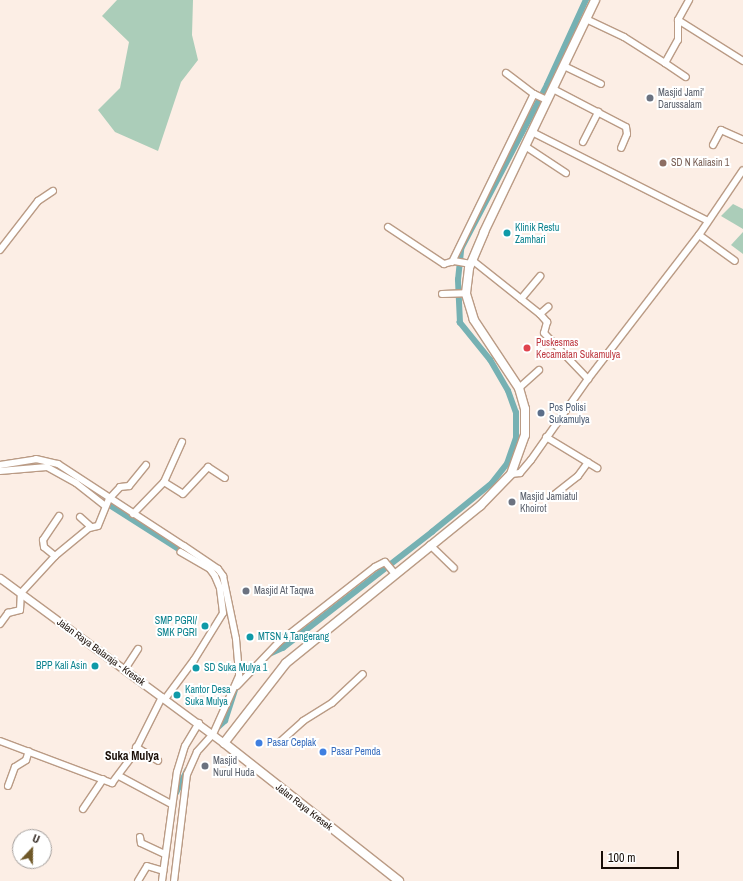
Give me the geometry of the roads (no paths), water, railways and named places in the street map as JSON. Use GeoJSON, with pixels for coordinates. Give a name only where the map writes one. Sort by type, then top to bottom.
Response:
{"type":"FeatureCollection","features":[{"type":"Feature","properties":{"kind":"main road"},"geometry":{"type":"LineString","coordinates":[[224,743],[286,663],[480,506],[511,474],[521,449],[526,426],[525,409],[519,388],[477,326],[464,294],[469,262],[595,0]]}},
{"type":"Feature","properties":{"kind":"main road","name":"Jalan Raya Kresek"},"geometry":{"type":"LineString","coordinates":[[224,743],[399,881]]}},
{"type":"Feature","properties":{"kind":"street"},"geometry":{"type":"LineString","coordinates":[[665,63],[679,36],[678,20],[689,0]]}},
{"type":"Feature","properties":{"kind":"street"},"geometry":{"type":"LineString","coordinates":[[586,19],[624,37],[686,77]]}},
{"type":"Feature","properties":{"kind":"street"},"geometry":{"type":"LineString","coordinates":[[678,20],[743,61]]}},
{"type":"Feature","properties":{"kind":"street"},"geometry":{"type":"LineString","coordinates":[[564,66],[601,84]]}},
{"type":"Feature","properties":{"kind":"street"},"geometry":{"type":"LineString","coordinates":[[506,73],[536,95],[546,100]]}},
{"type":"Feature","properties":{"kind":"street"},"geometry":{"type":"LineString","coordinates":[[553,89],[626,127],[627,134],[621,148]]}},
{"type":"Feature","properties":{"kind":"street"},"geometry":{"type":"LineString","coordinates":[[453,262],[536,95]]}},
{"type":"Feature","properties":{"kind":"street"},"geometry":{"type":"LineString","coordinates":[[582,142],[598,112]]}},
{"type":"Feature","properties":{"kind":"street"},"geometry":{"type":"LineString","coordinates":[[713,145],[721,130],[743,140]]}},
{"type":"Feature","properties":{"kind":"street"},"geometry":{"type":"LineString","coordinates":[[532,132],[708,221]]}},
{"type":"Feature","properties":{"kind":"street"},"geometry":{"type":"LineString","coordinates":[[525,146],[566,173]]}},
{"type":"Feature","properties":{"kind":"street"},"geometry":{"type":"LineString","coordinates":[[511,474],[520,473],[588,379],[699,235],[743,170]]}},
{"type":"Feature","properties":{"kind":"street"},"geometry":{"type":"LineString","coordinates":[[0,250],[38,201],[53,192]]}},
{"type":"Feature","properties":{"kind":"street"},"geometry":{"type":"LineString","coordinates":[[388,227],[440,262],[469,262],[521,299],[540,314],[547,322],[544,333],[588,379]]}},
{"type":"Feature","properties":{"kind":"street"},"geometry":{"type":"LineString","coordinates":[[699,235],[735,262]]}},
{"type":"Feature","properties":{"kind":"street"},"geometry":{"type":"LineString","coordinates":[[521,299],[540,276]]}},
{"type":"Feature","properties":{"kind":"street"},"geometry":{"type":"LineString","coordinates":[[442,294],[464,294]]}},
{"type":"Feature","properties":{"kind":"street"},"geometry":{"type":"LineString","coordinates":[[540,314],[548,307]]}},
{"type":"Feature","properties":{"kind":"street"},"geometry":{"type":"LineString","coordinates":[[519,388],[539,370]]}},
{"type":"Feature","properties":{"kind":"street"},"geometry":{"type":"LineString","coordinates":[[546,437],[597,468]]}},
{"type":"Feature","properties":{"kind":"street"},"geometry":{"type":"LineString","coordinates":[[133,514],[164,482],[182,442]]}},
{"type":"Feature","properties":{"kind":"street"},"geometry":{"type":"LineString","coordinates":[[0,465],[36,459],[49,461],[107,502]]}},
{"type":"Feature","properties":{"kind":"street"},"geometry":{"type":"LineString","coordinates":[[555,494],[578,476],[588,462]]}},
{"type":"Feature","properties":{"kind":"street"},"geometry":{"type":"LineString","coordinates":[[0,624],[8,613],[21,609],[21,593],[54,556],[92,527],[99,525],[107,502],[120,487],[129,486],[146,465]]}},
{"type":"Feature","properties":{"kind":"street"},"geometry":{"type":"LineString","coordinates":[[0,471],[34,466],[47,467],[107,502],[133,514],[220,572],[225,584],[239,658],[239,676],[235,688],[212,733],[192,762],[184,788],[175,806],[174,881]]}},
{"type":"Feature","properties":{"kind":"street"},"geometry":{"type":"LineString","coordinates":[[164,482],[182,494],[208,467],[225,478]]}},
{"type":"Feature","properties":{"kind":"street"},"geometry":{"type":"LineString","coordinates":[[54,556],[44,547],[43,540],[59,516]]}},
{"type":"Feature","properties":{"kind":"street"},"geometry":{"type":"LineString","coordinates":[[80,517],[92,527]]}},
{"type":"Feature","properties":{"kind":"street"},"geometry":{"type":"LineString","coordinates":[[430,545],[454,568]]}},
{"type":"Feature","properties":{"kind":"street"},"geometry":{"type":"LineString","coordinates":[[0,741],[112,783],[119,776],[164,698],[194,660],[223,612],[220,588],[215,576],[210,569],[181,552]]}},
{"type":"Feature","properties":{"kind":"street"},"geometry":{"type":"LineString","coordinates":[[235,688],[280,642],[375,567],[383,562],[388,565],[395,574]]}},
{"type":"Feature","properties":{"kind":"street","name":"Jalan Raya Balaraja - Kresek"},"geometry":{"type":"LineString","coordinates":[[0,578],[212,733]]}},
{"type":"Feature","properties":{"kind":"street"},"geometry":{"type":"LineString","coordinates":[[124,669],[138,649]]}},
{"type":"Feature","properties":{"kind":"street"},"geometry":{"type":"LineString","coordinates":[[281,741],[303,721],[332,703],[363,674]]}},
{"type":"Feature","properties":{"kind":"street"},"geometry":{"type":"LineString","coordinates":[[162,881],[165,854],[185,746],[201,724]]}},
{"type":"Feature","properties":{"kind":"street","name":"Jalan Raya Kresek"},"geometry":{"type":"LineString","coordinates":[[212,733],[224,743]]}},
{"type":"Feature","properties":{"kind":"street"},"geometry":{"type":"LineString","coordinates":[[136,747],[158,761]]}},
{"type":"Feature","properties":{"kind":"street"},"geometry":{"type":"LineString","coordinates":[[8,786],[15,767],[26,760],[29,751]]}},
{"type":"Feature","properties":{"kind":"street"},"geometry":{"type":"LineString","coordinates":[[119,776],[175,806]]}},
{"type":"Feature","properties":{"kind":"street"},"geometry":{"type":"LineString","coordinates":[[83,809],[103,779]]}},
{"type":"Feature","properties":{"kind":"street"},"geometry":{"type":"LineString","coordinates":[[140,837],[141,843],[165,854]]}},
{"type":"Feature","properties":{"kind":"street"},"geometry":{"type":"LineString","coordinates":[[138,881],[147,866],[163,871]]}},
{"type":"Feature","properties":{"kind":"waterway"},"geometry":{"type":"LineString","coordinates":[[267,655],[283,648],[432,532],[492,483],[507,464],[516,438],[516,413],[508,391],[490,360],[460,323],[458,280],[461,249],[547,85],[586,0]]}},
{"type":"Feature","properties":{"kind":"waterway"},"geometry":{"type":"LineString","coordinates":[[105,502],[185,553]]}},
{"type":"Feature","properties":{"kind":"waterway"},"geometry":{"type":"LineString","coordinates":[[216,729],[225,721],[235,691]]}},
{"type":"Feature","properties":{"kind":"waterway"},"geometry":{"type":"LineString","coordinates":[[176,793],[187,770]]}},
{"type":"Feature","properties":{"kind":"place","name":"Masjid Jami' Darussalam"},"geometry":{"type":"Point","coordinates":[650,98]}},
{"type":"Feature","properties":{"kind":"place","name":"SD N Kaliasin 1"},"geometry":{"type":"Point","coordinates":[663,163]}},
{"type":"Feature","properties":{"kind":"place","name":"Klinik Restu Zamhari"},"geometry":{"type":"Point","coordinates":[507,233]}},
{"type":"Feature","properties":{"kind":"place","name":"Puskesmas Kecamatan Sukamulya"},"geometry":{"type":"Point","coordinates":[527,348]}},
{"type":"Feature","properties":{"kind":"place","name":"Pos Polisi Sukamulya"},"geometry":{"type":"Point","coordinates":[541,413]}},
{"type":"Feature","properties":{"kind":"place","name":"Masjid Jamiatul Khoirot"},"geometry":{"type":"Point","coordinates":[512,502]}},
{"type":"Feature","properties":{"kind":"place","name":"Masjid At Taqwa"},"geometry":{"type":"Point","coordinates":[246,591]}},
{"type":"Feature","properties":{"kind":"place","name":"SMP PGRI/ SMK PGRI"},"geometry":{"type":"Point","coordinates":[205,626]}},
{"type":"Feature","properties":{"kind":"place","name":"MTSN 4 Tangerang"},"geometry":{"type":"Point","coordinates":[250,637]}},
{"type":"Feature","properties":{"kind":"place","name":"BPP Kali Asin"},"geometry":{"type":"Point","coordinates":[95,666]}},
{"type":"Feature","properties":{"kind":"place","name":"SD Suka Mulya 1"},"geometry":{"type":"Point","coordinates":[196,668]}},
{"type":"Feature","properties":{"kind":"place","name":"Kantor Desa Suka Mulya"},"geometry":{"type":"Point","coordinates":[177,695]}},
{"type":"Feature","properties":{"kind":"place","name":"Pasar Ceplak"},"geometry":{"type":"Point","coordinates":[259,743]}},
{"type":"Feature","properties":{"kind":"place","name":"Pasar Pemda"},"geometry":{"type":"Point","coordinates":[323,752]}},
{"type":"Feature","properties":{"kind":"place","name":"Masjid Nurul Huda"},"geometry":{"type":"Point","coordinates":[205,766]}},
{"type":"Feature","properties":{"kind":"district","name":"Suka Mulya"},"geometry":{"type":"Point","coordinates":[132,757]}}]}
